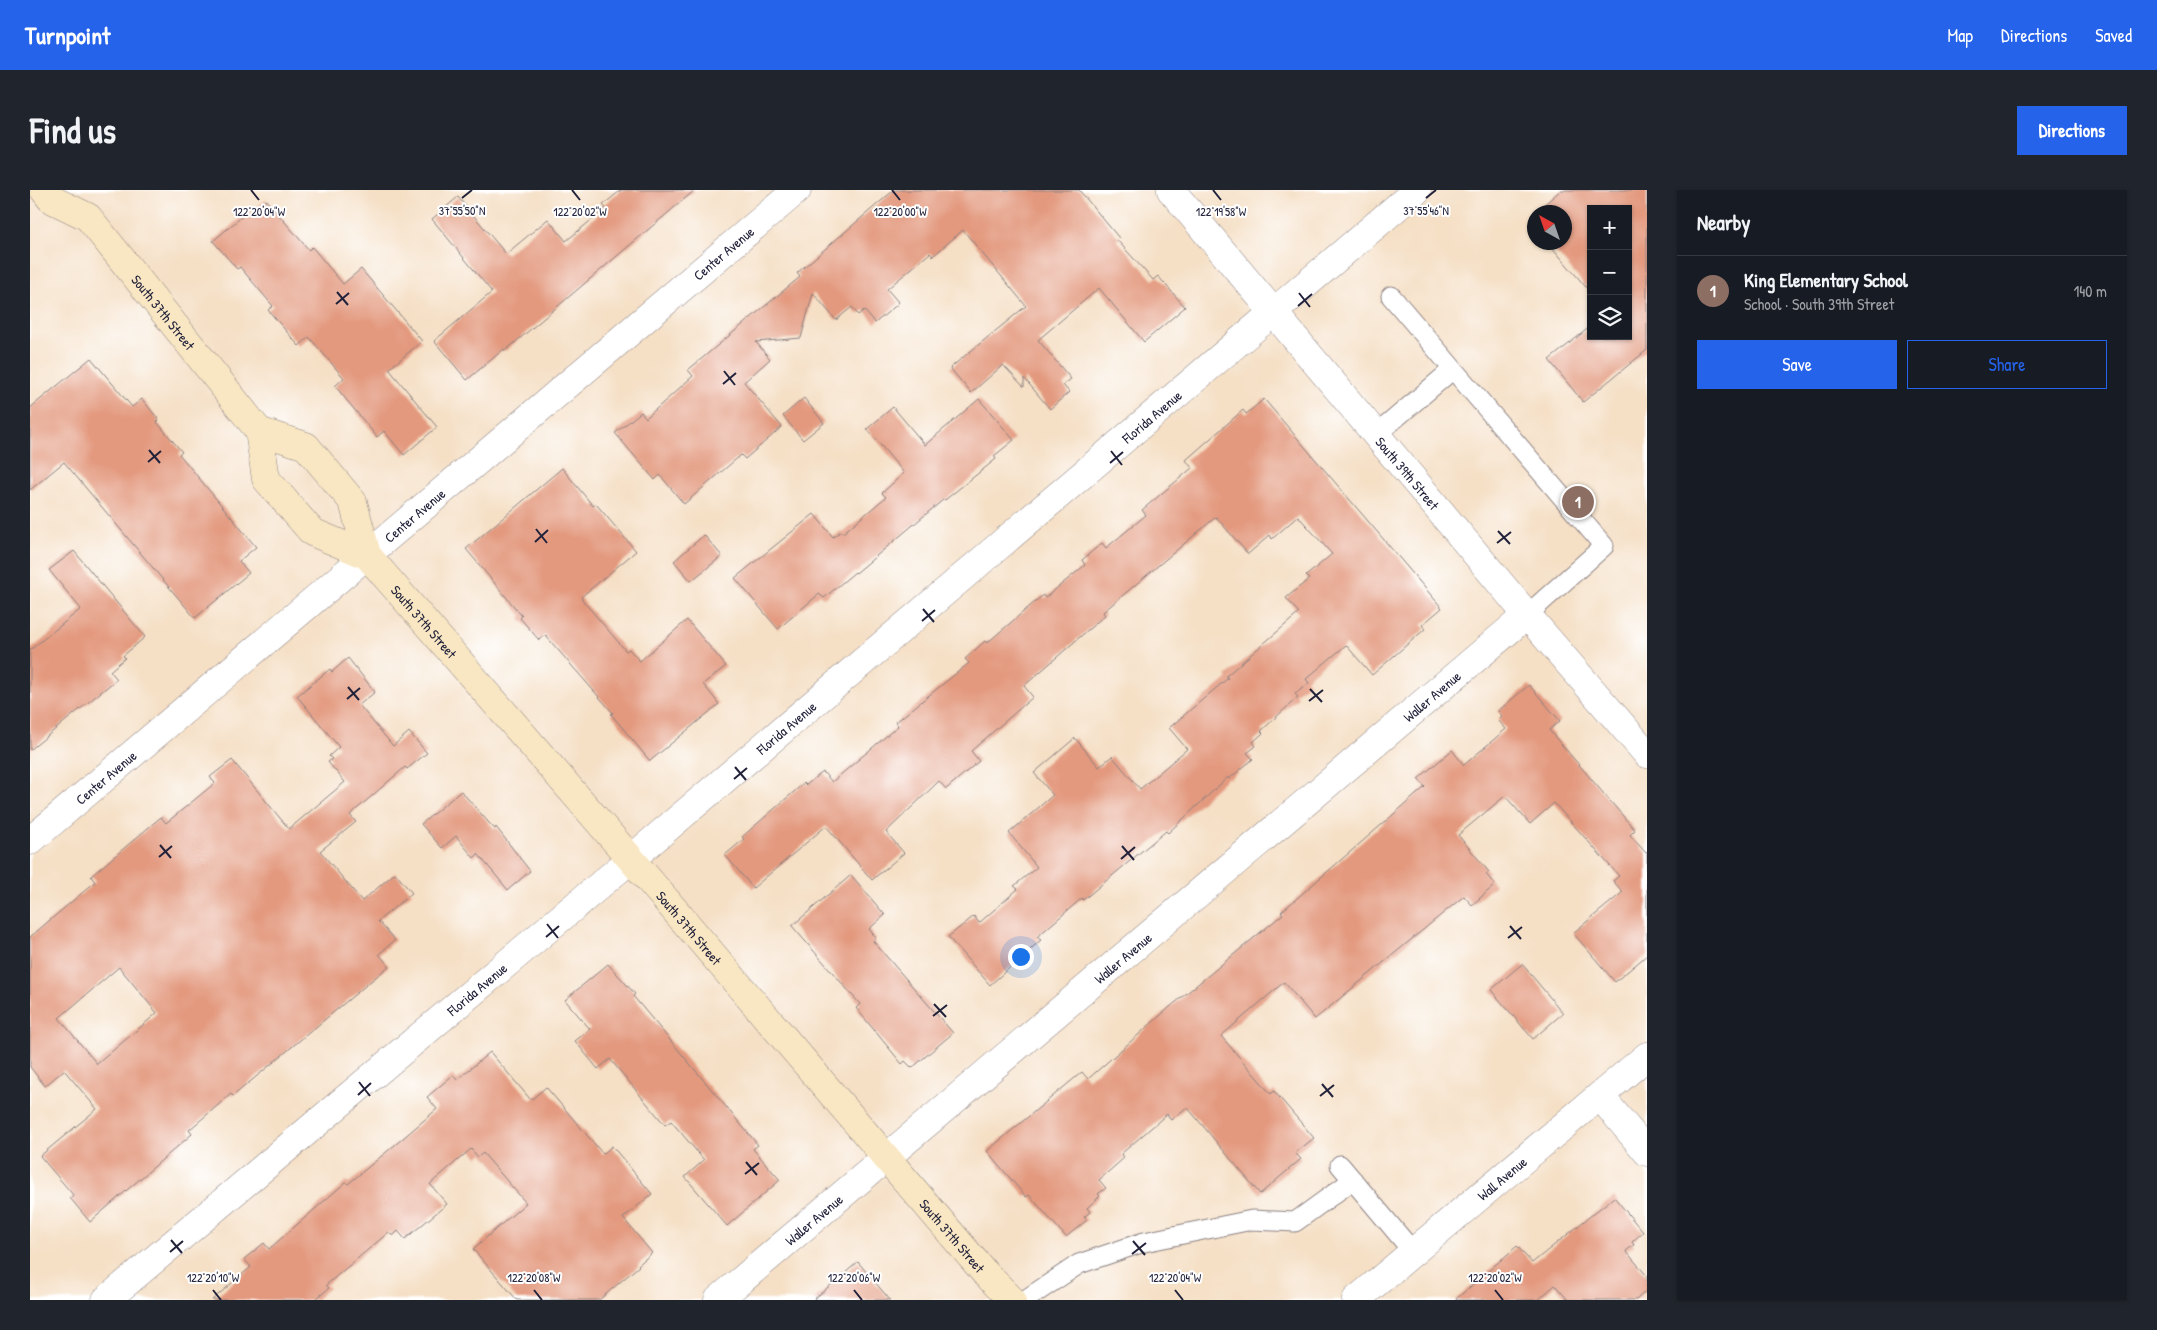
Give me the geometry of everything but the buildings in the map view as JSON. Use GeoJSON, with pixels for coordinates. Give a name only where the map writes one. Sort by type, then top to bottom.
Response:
{"type":"FeatureCollection","features":[{"type":"Feature","properties":{"kind":"street","name":"South 37th Street"},"geometry":{"type":"LineString","coordinates":[[44,190],[50,199],[88,217],[259,431],[266,478],[312,532],[367,555]]}},
{"type":"Feature","properties":{"kind":"street"},"geometry":{"type":"LineString","coordinates":[[84,190],[88,217]]}},
{"type":"Feature","properties":{"kind":"street","name":"Center Avenue"},"geometry":{"type":"LineString","coordinates":[[30,841],[797,190]]}},
{"type":"Feature","properties":{"kind":"street","name":"South 39th Street"},"geometry":{"type":"LineString","coordinates":[[1171,190],[1527,615],[1647,754]]}},
{"type":"Feature","properties":{"kind":"street","name":"Florida Avenue"},"geometry":{"type":"LineString","coordinates":[[106,1300],[631,859],[1417,190]]}},
{"type":"Feature","properties":{"kind":"street","name":"South 37th Street"},"geometry":{"type":"LineString","coordinates":[[259,431],[306,446],[352,502],[367,555],[631,859],[885,1158],[984,1272],[1012,1300]]}},
{"type":"Feature","properties":{"kind":"street","name":"Waller Avenue"},"geometry":{"type":"LineString","coordinates":[[718,1300],[1527,615]]}},
{"type":"Feature","properties":{"kind":"street","name":"Wall Avenue"},"geometry":{"type":"LineString","coordinates":[[1356,1300],[1647,1056]]}},
{"type":"Feature","properties":{"kind":"street"},"geometry":{"type":"LineString","coordinates":[[1600,1096],[1647,1152]]}},
{"type":"Feature","properties":{"kind":"lane"},"geometry":{"type":"LineString","coordinates":[[1391,296],[1604,546],[1527,615]]}},
{"type":"Feature","properties":{"kind":"lane"},"geometry":{"type":"LineString","coordinates":[[1377,434],[1453,369]]}},
{"type":"Feature","properties":{"kind":"lane"},"geometry":{"type":"LineString","coordinates":[[1340,1165],[1413,1252]]}},
{"type":"Feature","properties":{"kind":"lane"},"geometry":{"type":"LineString","coordinates":[[1025,1300],[1079,1264],[1144,1242],[1252,1220],[1295,1222],[1353,1180]]}},
{"type":"Feature","properties":{"kind":"place","name":"King Elementary School"},"geometry":{"type":"Point","coordinates":[1578,502]}}]}
